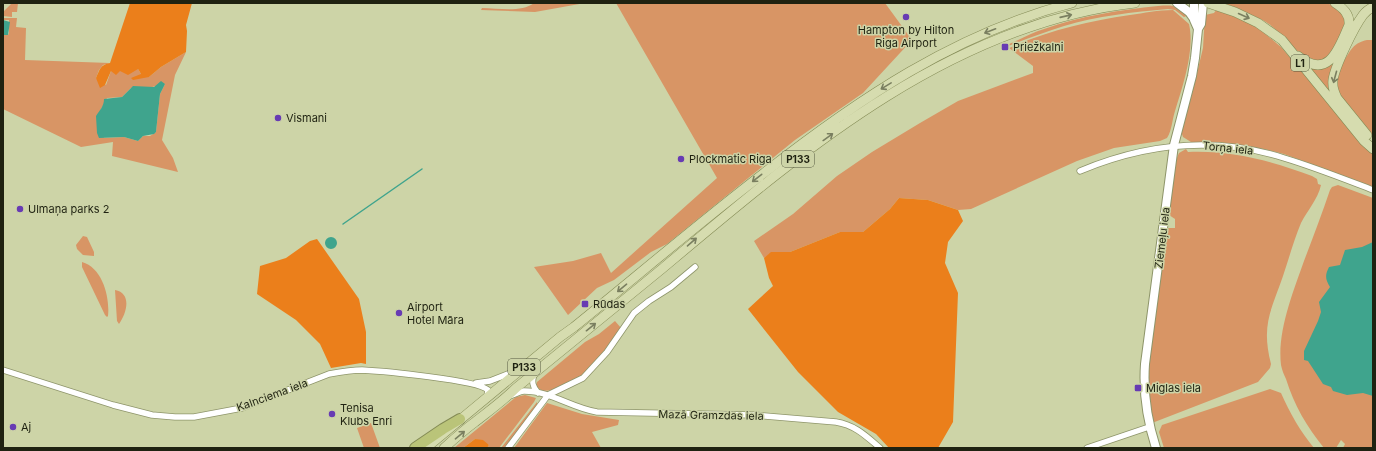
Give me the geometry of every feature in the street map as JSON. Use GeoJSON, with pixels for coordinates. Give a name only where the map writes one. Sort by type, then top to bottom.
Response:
{"type":"FeatureCollection","features":[{"type":"Feature","properties":{"kind":"highway"},"geometry":{"type":"LineString","coordinates":[[415,448],[460,419]]}},
{"type":"Feature","properties":{"kind":"main road","name":"P133"},"geometry":{"type":"LineString","coordinates":[[426,448],[487,396],[758,177],[806,140],[872,94],[919,65],[983,34],[1072,3]]}},
{"type":"Feature","properties":{"kind":"main road","name":"P133"},"geometry":{"type":"LineString","coordinates":[[444,448],[764,184],[842,126],[906,85],[943,64],[972,50],[1032,26],[1103,8],[1135,3]]}},
{"type":"Feature","properties":{"kind":"main road","name":"L1"},"geometry":{"type":"LineString","coordinates":[[1208,3],[1235,12],[1258,23],[1282,40],[1373,149]]}},
{"type":"Feature","properties":{"kind":"main road"},"geometry":{"type":"LineString","coordinates":[[1289,49],[1304,61],[1317,65],[1328,62],[1335,56],[1349,25],[1347,14],[1342,7],[1335,3]]}},
{"type":"Feature","properties":{"kind":"main road"},"geometry":{"type":"LineString","coordinates":[[1373,7],[1364,14],[1353,32],[1339,63],[1333,82],[1334,92],[1337,98],[1369,138],[1373,146]]}},
{"type":"Feature","properties":{"kind":"street"},"geometry":{"type":"LineString","coordinates":[[1177,3],[1189,12],[1198,29]]}},
{"type":"Feature","properties":{"kind":"street"},"geometry":{"type":"LineString","coordinates":[[1194,3],[1194,20]]}},
{"type":"Feature","properties":{"kind":"street","name":"Ziemeļu iela"},"geometry":{"type":"LineString","coordinates":[[1156,448],[1149,427],[1144,387],[1145,364],[1174,145],[1192,76],[1198,29],[1201,24],[1202,3]]}},
{"type":"Feature","properties":{"kind":"street","name":"Torņa iela"},"geometry":{"type":"LineString","coordinates":[[1080,171],[1120,156],[1142,150],[1174,145],[1220,145],[1243,148],[1284,158],[1373,190]]}},
{"type":"Feature","properties":{"kind":"street"},"geometry":{"type":"LineString","coordinates":[[508,448],[548,395],[584,378],[607,352],[634,313],[649,300],[671,287],[695,268]]}},
{"type":"Feature","properties":{"kind":"street","name":"Kalnciema iela"},"geometry":{"type":"LineString","coordinates":[[473,384],[490,381],[522,369]]}},
{"type":"Feature","properties":{"kind":"street","name":"Kalnciema iela"},"geometry":{"type":"LineString","coordinates":[[3,370],[113,405],[152,415],[175,417],[194,417],[242,408],[329,374],[343,371],[361,370],[392,372],[473,384],[486,388],[488,390],[487,396]]}},
{"type":"Feature","properties":{"kind":"street"},"geometry":{"type":"LineString","coordinates":[[535,372],[532,380],[538,393]]}},
{"type":"Feature","properties":{"kind":"street","name":"Mazā Gramzdas iela"},"geometry":{"type":"LineString","coordinates":[[507,397],[523,391],[538,393],[548,395],[574,407],[597,412],[754,415],[836,422],[854,427],[880,448]]}},
{"type":"Feature","properties":{"kind":"street"},"geometry":{"type":"LineString","coordinates":[[1088,448],[1149,427]]}},
{"type":"Feature","properties":{"kind":"shaded area"},"geometry":{"type":"Polygon","coordinates":[[[12,3],[18,3],[17,12],[12,12],[12,17],[3,16],[3,12],[12,3]]]}},
{"type":"Feature","properties":{"kind":"shaded area"},"geometry":{"type":"Polygon","coordinates":[[[130,3],[192,3],[186,25],[186,52],[161,67],[149,77],[133,80],[131,78],[141,74],[138,69],[128,75],[120,71],[116,75],[111,71],[105,85],[100,88],[96,78],[102,66],[110,63],[130,3]]]}},
{"type":"Feature","properties":{"kind":"shaded area"},"geometry":{"type":"Polygon","coordinates":[[[534,3],[585,3],[535,12],[481,10],[482,8],[516,9],[529,6],[534,3]]]}},
{"type":"Feature","properties":{"kind":"shaded area"},"geometry":{"type":"Polygon","coordinates":[[[616,3],[885,3],[912,40],[863,93],[795,140],[667,244],[651,252],[614,280],[597,288],[568,315],[534,267],[573,261],[601,253],[611,273],[717,178],[616,3]]]}},
{"type":"Feature","properties":{"kind":"shaded area"},"geometry":{"type":"Polygon","coordinates":[[[1221,3],[1329,4],[1337,6],[1346,20],[1345,29],[1329,58],[1315,61],[1303,56],[1269,24],[1253,15],[1221,3]]]}},
{"type":"Feature","properties":{"kind":"shaded area"},"geometry":{"type":"Polygon","coordinates":[[[1158,6],[1175,6],[1189,15],[1184,17],[1175,10],[1168,9],[1102,17],[1064,26],[1008,46],[1007,45],[1039,31],[1072,20],[1158,6]]]}},
{"type":"Feature","properties":{"kind":"shaded area"},"geometry":{"type":"Polygon","coordinates":[[[1217,9],[1257,27],[1281,47],[1373,154],[1373,187],[1284,154],[1264,149],[1219,142],[1191,142],[1183,137],[1181,131],[1203,48],[1205,15],[1214,13],[1217,9]]]}},
{"type":"Feature","properties":{"kind":"shaded area"},"geometry":{"type":"Polygon","coordinates":[[[1162,10],[1173,10],[1189,24],[1190,45],[1185,79],[1167,138],[1160,141],[1114,148],[1077,161],[971,209],[958,210],[928,200],[899,198],[890,209],[863,232],[840,232],[790,252],[771,253],[764,258],[754,241],[793,214],[837,176],[872,152],[920,123],[958,101],[1033,73],[1033,66],[1009,48],[1053,32],[1083,24],[1114,17],[1162,10]]]}},
{"type":"Feature","properties":{"kind":"shaded area"},"geometry":{"type":"Polygon","coordinates":[[[3,18],[17,18],[16,27],[26,28],[25,60],[110,63],[103,65],[96,78],[106,85],[111,71],[138,69],[141,74],[149,77],[161,67],[186,52],[175,75],[162,140],[173,158],[178,172],[112,156],[113,142],[81,147],[3,109],[3,35],[8,35],[9,33],[9,20],[3,20],[3,18]],[[165,84],[148,88],[131,88],[122,97],[107,98],[100,111],[104,138],[124,137],[138,141],[143,136],[150,136],[156,132],[160,94],[165,84]]]}},
{"type":"Feature","properties":{"kind":"shaded area"},"geometry":{"type":"Polygon","coordinates":[[[1367,40],[1373,40],[1373,137],[1345,104],[1337,91],[1336,85],[1343,61],[1356,44],[1367,40]]]}},
{"type":"Feature","properties":{"kind":"shaded area"},"geometry":{"type":"Polygon","coordinates":[[[1337,57],[1329,82],[1329,92],[1309,67],[1337,57]]]}},
{"type":"Feature","properties":{"kind":"shaded area"},"geometry":{"type":"Polygon","coordinates":[[[1186,149],[1188,152],[1220,153],[1267,161],[1312,176],[1317,179],[1318,184],[1321,185],[1315,200],[1301,223],[1271,309],[1267,328],[1268,350],[1271,364],[1270,368],[1258,382],[1152,423],[1149,403],[1148,368],[1167,228],[1175,228],[1175,219],[1169,215],[1176,160],[1179,153],[1186,149]]]}},
{"type":"Feature","properties":{"kind":"shaded area"},"geometry":{"type":"Polygon","coordinates":[[[1338,185],[1373,198],[1373,448],[1343,448],[1345,444],[1341,440],[1336,448],[1324,448],[1312,432],[1297,407],[1282,371],[1281,365],[1281,339],[1291,299],[1330,190],[1332,187],[1338,185]]]}},
{"type":"Feature","properties":{"kind":"shaded area"},"geometry":{"type":"Polygon","coordinates":[[[899,198],[928,200],[958,210],[963,221],[948,242],[945,263],[958,293],[953,422],[938,448],[889,448],[876,434],[838,412],[798,372],[748,309],[773,286],[769,278],[764,258],[771,252],[790,252],[840,232],[863,232],[890,209],[899,198]]]}},
{"type":"Feature","properties":{"kind":"shaded area"},"geometry":{"type":"Polygon","coordinates":[[[83,236],[87,237],[94,252],[94,256],[83,255],[77,249],[76,245],[83,236]]]}},
{"type":"Feature","properties":{"kind":"shaded area"},"geometry":{"type":"Polygon","coordinates":[[[317,239],[359,299],[366,332],[366,364],[361,363],[331,368],[320,344],[296,320],[257,294],[260,266],[286,258],[310,241],[317,239]]]}},
{"type":"Feature","properties":{"kind":"shaded area"},"geometry":{"type":"Polygon","coordinates":[[[82,262],[95,270],[104,284],[108,301],[107,317],[82,267],[82,262]]]}},
{"type":"Feature","properties":{"kind":"shaded area"},"geometry":{"type":"Polygon","coordinates":[[[115,290],[124,295],[126,299],[126,309],[119,324],[117,321],[115,290]]]}},
{"type":"Feature","properties":{"kind":"shaded area"},"geometry":{"type":"Polygon","coordinates":[[[615,321],[621,328],[598,360],[588,370],[567,385],[555,389],[542,391],[536,386],[537,382],[585,342],[599,334],[615,321]]]}},
{"type":"Feature","properties":{"kind":"shaded area"},"geometry":{"type":"Polygon","coordinates":[[[1270,389],[1281,393],[1296,422],[1314,448],[1164,448],[1159,432],[1162,425],[1270,389]]]}},
{"type":"Feature","properties":{"kind":"shaded area"},"geometry":{"type":"Polygon","coordinates":[[[525,395],[536,398],[499,448],[487,448],[489,445],[475,439],[463,448],[454,448],[516,397],[525,395]]]}},
{"type":"Feature","properties":{"kind":"shaded area"},"geometry":{"type":"Polygon","coordinates":[[[537,402],[537,405],[505,448],[501,448],[537,402]]]}},
{"type":"Feature","properties":{"kind":"shaded area"},"geometry":{"type":"Polygon","coordinates":[[[547,403],[582,414],[619,420],[618,425],[592,432],[601,448],[514,448],[547,403]]]}},
{"type":"Feature","properties":{"kind":"shaded area"},"geometry":{"type":"Polygon","coordinates":[[[371,423],[380,448],[364,448],[357,428],[371,423]]]}},
{"type":"Feature","properties":{"kind":"shaded area"},"geometry":{"type":"Polygon","coordinates":[[[475,439],[483,440],[489,445],[487,448],[463,448],[475,439]]]}},
{"type":"Feature","properties":{"kind":"water"},"geometry":{"type":"Polygon","coordinates":[[[3,20],[10,22],[8,35],[3,35],[3,20]]]}},
{"type":"Feature","properties":{"kind":"water"},"geometry":{"type":"Polygon","coordinates":[[[161,81],[165,84],[160,94],[156,132],[154,134],[143,136],[138,141],[124,137],[99,138],[97,133],[96,116],[103,106],[104,99],[122,97],[133,86],[154,87],[161,81]]]}},
{"type":"Feature","properties":{"kind":"water"},"geometry":{"type":"Polygon","coordinates":[[[329,237],[333,237],[337,243],[333,249],[329,249],[325,245],[325,241],[329,237]]]}},
{"type":"Feature","properties":{"kind":"water"},"geometry":{"type":"Polygon","coordinates":[[[1373,242],[1373,396],[1363,393],[1347,395],[1333,391],[1331,387],[1323,384],[1308,361],[1304,360],[1304,351],[1321,312],[1319,302],[1330,287],[1326,277],[1329,267],[1340,265],[1345,250],[1362,247],[1373,242]]]}},
{"type":"Feature","properties":{"kind":"waterway"},"geometry":{"type":"LineString","coordinates":[[343,224],[422,169]]}},
{"type":"Feature","properties":{"kind":"place","name":"Hampton by Hilton Riga Airport"},"geometry":{"type":"Point","coordinates":[906,17]}},
{"type":"Feature","properties":{"kind":"place","name":"Priežkalni"},"geometry":{"type":"Point","coordinates":[1005,47]}},
{"type":"Feature","properties":{"kind":"place","name":"Vismani"},"geometry":{"type":"Point","coordinates":[278,118]}},
{"type":"Feature","properties":{"kind":"place","name":"Plockmatic Riga"},"geometry":{"type":"Point","coordinates":[681,159]}},
{"type":"Feature","properties":{"kind":"place","name":"Ulmaņa parks 2"},"geometry":{"type":"Point","coordinates":[20,209]}},
{"type":"Feature","properties":{"kind":"place","name":"Rūdas"},"geometry":{"type":"Point","coordinates":[585,304]}},
{"type":"Feature","properties":{"kind":"place","name":"Airport Hotel Māra"},"geometry":{"type":"Point","coordinates":[399,313]}},
{"type":"Feature","properties":{"kind":"place","name":"Miglas iela"},"geometry":{"type":"Point","coordinates":[1138,388]}},
{"type":"Feature","properties":{"kind":"place","name":"Tenisa Klubs Enri"},"geometry":{"type":"Point","coordinates":[332,414]}},
{"type":"Feature","properties":{"kind":"place","name":"Aj"},"geometry":{"type":"Point","coordinates":[13,427]}}]}
